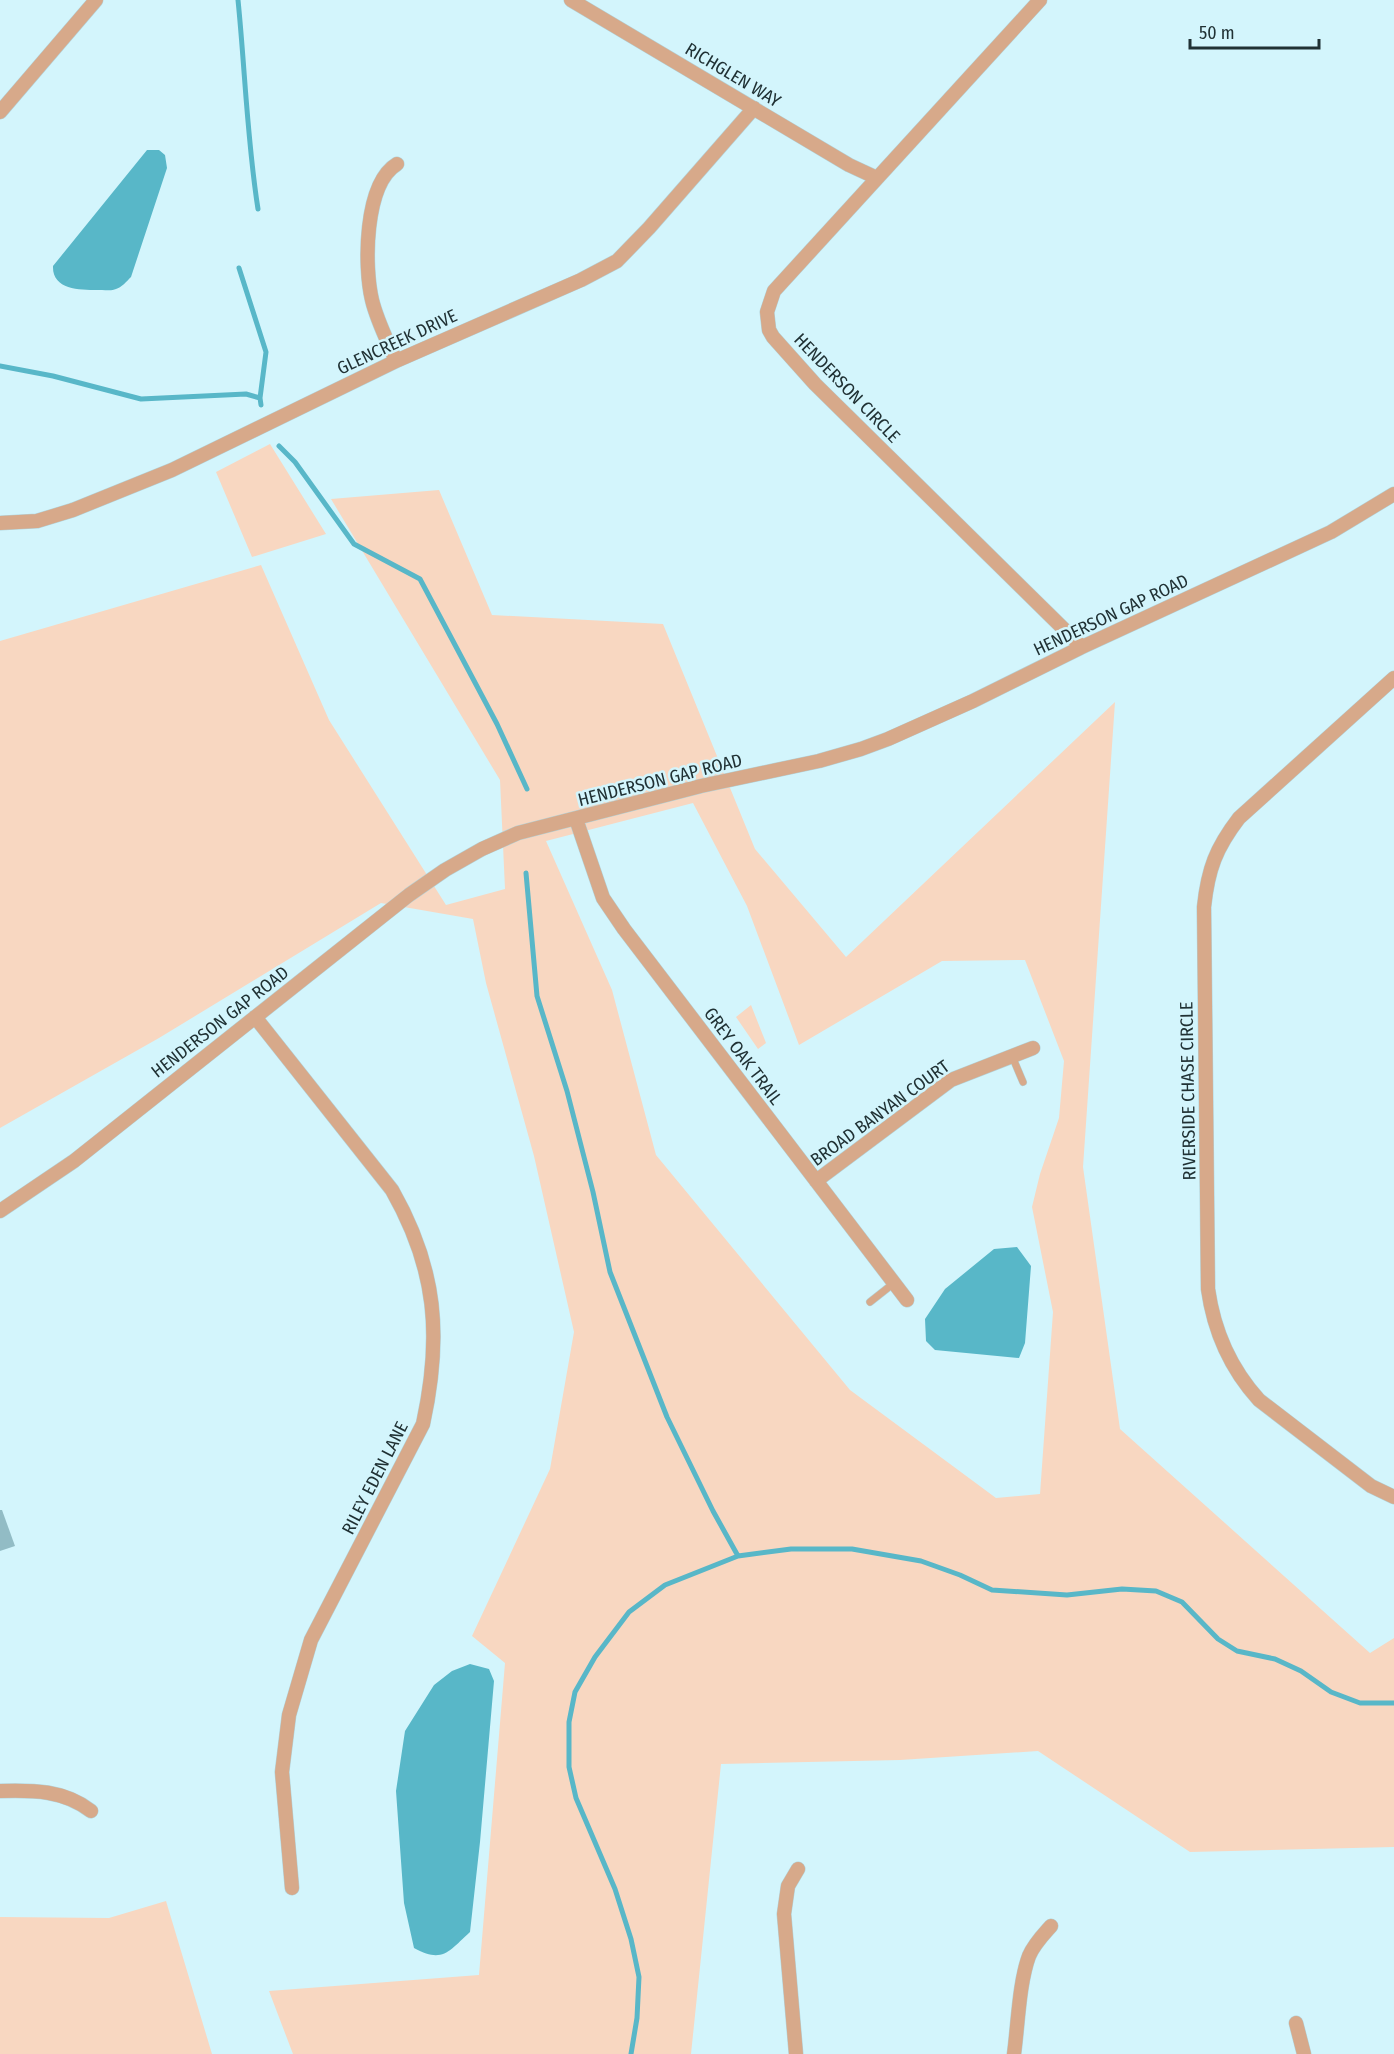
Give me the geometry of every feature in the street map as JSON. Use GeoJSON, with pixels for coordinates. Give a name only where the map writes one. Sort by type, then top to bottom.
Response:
{"type":"FeatureCollection","features":[{"type":"Feature","properties":{"kind":"street"},"geometry":{"type":"LineString","coordinates":[[0,112],[96,0]]}},
{"type":"Feature","properties":{"kind":"street","name":"RICHGLEN WAY"},"geometry":{"type":"LineString","coordinates":[[571,0],[849,165],[877,178]]}},
{"type":"Feature","properties":{"kind":"street","name":"HENDERSON CIRCLE"},"geometry":{"type":"LineString","coordinates":[[1040,0],[774,291],[767,312],[769,330],[773,337],[814,384],[1082,647]]}},
{"type":"Feature","properties":{"kind":"street","name":"GLENCREEK DRIVE"},"geometry":{"type":"LineString","coordinates":[[0,523],[46,519],[172,470],[396,361],[581,280],[616,261],[754,108]]}},
{"type":"Feature","properties":{"kind":"street"},"geometry":{"type":"LineString","coordinates":[[396,361],[372,303],[367,251],[372,207],[379,188],[391,168],[397,164]]}},
{"type":"Feature","properties":{"kind":"street","name":"HENDERSON GAP ROAD"},"geometry":{"type":"LineString","coordinates":[[0,1211],[74,1161],[409,895],[445,870],[482,849],[518,832],[861,749],[973,701],[1082,647],[1331,532],[1394,494]]}},
{"type":"Feature","properties":{"kind":"street","name":"RIVERSIDE CHASE CIRCLE"},"geometry":{"type":"LineString","coordinates":[[1394,678],[1239,818],[1224,837],[1212,862],[1206,882],[1204,906],[1208,1289],[1211,1314],[1216,1330],[1230,1361],[1259,1400],[1371,1486],[1394,1497]]}},
{"type":"Feature","properties":{"kind":"street","name":"GREY OAK TRAIL"},"geometry":{"type":"LineString","coordinates":[[576,819],[603,898],[624,929],[907,1300]]}},
{"type":"Feature","properties":{"kind":"street","name":"RILEY EDEN LANE"},"geometry":{"type":"LineString","coordinates":[[255,1017],[392,1190],[408,1218],[421,1252],[432,1295],[434,1345],[431,1388],[423,1424],[310,1640],[289,1715],[282,1772],[292,1888]]}},
{"type":"Feature","properties":{"kind":"street","name":"BROAD BANYAN COURT"},"geometry":{"type":"LineString","coordinates":[[816,1181],[951,1080],[1033,1048]]}},
{"type":"Feature","properties":{"kind":"street"},"geometry":{"type":"LineString","coordinates":[[0,1791],[47,1792],[67,1796],[91,1811]]}},
{"type":"Feature","properties":{"kind":"street"},"geometry":{"type":"LineString","coordinates":[[796,2054],[784,1914],[788,1886],[798,1869]]}},
{"type":"Feature","properties":{"kind":"street"},"geometry":{"type":"LineString","coordinates":[[1014,2054],[1024,1973],[1034,1946],[1051,1926]]}},
{"type":"Feature","properties":{"kind":"street"},"geometry":{"type":"LineString","coordinates":[[1296,2023],[1304,2054]]}},
{"type":"Feature","properties":{"kind":"lane"},"geometry":{"type":"LineString","coordinates":[[1012,1056],[1023,1082]]}},
{"type":"Feature","properties":{"kind":"lane"},"geometry":{"type":"LineString","coordinates":[[870,1302],[894,1283]]}},
{"type":"Feature","properties":{"kind":"shaded area"},"geometry":{"type":"Polygon","coordinates":[[[270,444],[326,534],[252,557],[216,472],[270,444]]]}},
{"type":"Feature","properties":{"kind":"shaded area"},"geometry":{"type":"Polygon","coordinates":[[[439,490],[492,615],[663,624],[755,849],[846,957],[1115,702],[1083,1167],[1120,1429],[1370,1653],[1394,1638],[1394,1847],[1190,1852],[1038,1751],[900,1760],[721,1764],[691,2054],[293,2054],[269,1991],[479,1975],[505,1663],[472,1636],[550,1469],[574,1332],[534,1156],[486,983],[473,919],[381,903],[159,1038],[0,1128],[0,641],[261,565],[329,720],[446,905],[505,889],[500,780],[331,499],[439,490]],[[693,803],[546,841],[612,990],[656,1155],[850,1390],[996,1498],[1040,1494],[1053,1312],[1032,1207],[1040,1174],[1059,1118],[1064,1061],[1025,960],[942,961],[799,1045],[747,906],[693,803]]]}},
{"type":"Feature","properties":{"kind":"shaded area"},"geometry":{"type":"Polygon","coordinates":[[[751,1005],[766,1043],[758,1049],[736,1017],[751,1005]]]}},
{"type":"Feature","properties":{"kind":"shaded area"},"geometry":{"type":"Polygon","coordinates":[[[166,1901],[212,2054],[0,2054],[0,1917],[109,1918],[166,1901]]]}},
{"type":"Feature","properties":{"kind":"water"},"geometry":{"type":"Polygon","coordinates":[[[147,150],[159,150],[165,155],[167,168],[131,277],[113,290],[86,290],[63,285],[54,274],[53,266],[147,150]]]}},
{"type":"Feature","properties":{"kind":"water"},"geometry":{"type":"Polygon","coordinates":[[[1017,1247],[1031,1266],[1025,1343],[1019,1358],[935,1350],[926,1341],[925,1319],[945,1289],[994,1249],[1017,1247]]]}},
{"type":"Feature","properties":{"kind":"water"},"geometry":{"type":"Polygon","coordinates":[[[470,1664],[489,1669],[494,1681],[470,1932],[451,1950],[432,1955],[414,1948],[404,1903],[396,1791],[405,1731],[434,1685],[452,1671],[470,1664]]]}},
{"type":"Feature","properties":{"kind":"building"},"geometry":{"type":"Polygon","coordinates":[[[0,1510],[2,1510],[15,1546],[0,1551],[0,1510]]]}},
{"type":"Feature","properties":{"kind":"waterway"},"geometry":{"type":"LineString","coordinates":[[238,0],[258,209]]}},
{"type":"Feature","properties":{"kind":"waterway"},"geometry":{"type":"LineString","coordinates":[[239,268],[266,352],[261,405]]}},
{"type":"Feature","properties":{"kind":"waterway"},"geometry":{"type":"LineString","coordinates":[[0,366],[53,376],[141,399],[246,394],[260,398]]}},
{"type":"Feature","properties":{"kind":"waterway"},"geometry":{"type":"LineString","coordinates":[[279,446],[295,462],[354,544],[420,579],[497,724],[527,789]]}},
{"type":"Feature","properties":{"kind":"waterway"},"geometry":{"type":"LineString","coordinates":[[526,873],[537,996],[567,1091],[593,1192],[610,1272],[667,1417],[738,1556]]}},
{"type":"Feature","properties":{"kind":"waterway"},"geometry":{"type":"LineString","coordinates":[[631,2054],[637,2018],[639,1977],[631,1939],[615,1889],[576,1798],[569,1767],[569,1722],[575,1692],[595,1657],[629,1612],[665,1585],[738,1556],[791,1549],[852,1549],[921,1561],[992,1590],[1067,1595],[1122,1589],[1156,1591],[1182,1602],[1218,1639],[1237,1651],[1275,1659],[1301,1671],[1331,1692],[1360,1703],[1394,1703]]}}]}
